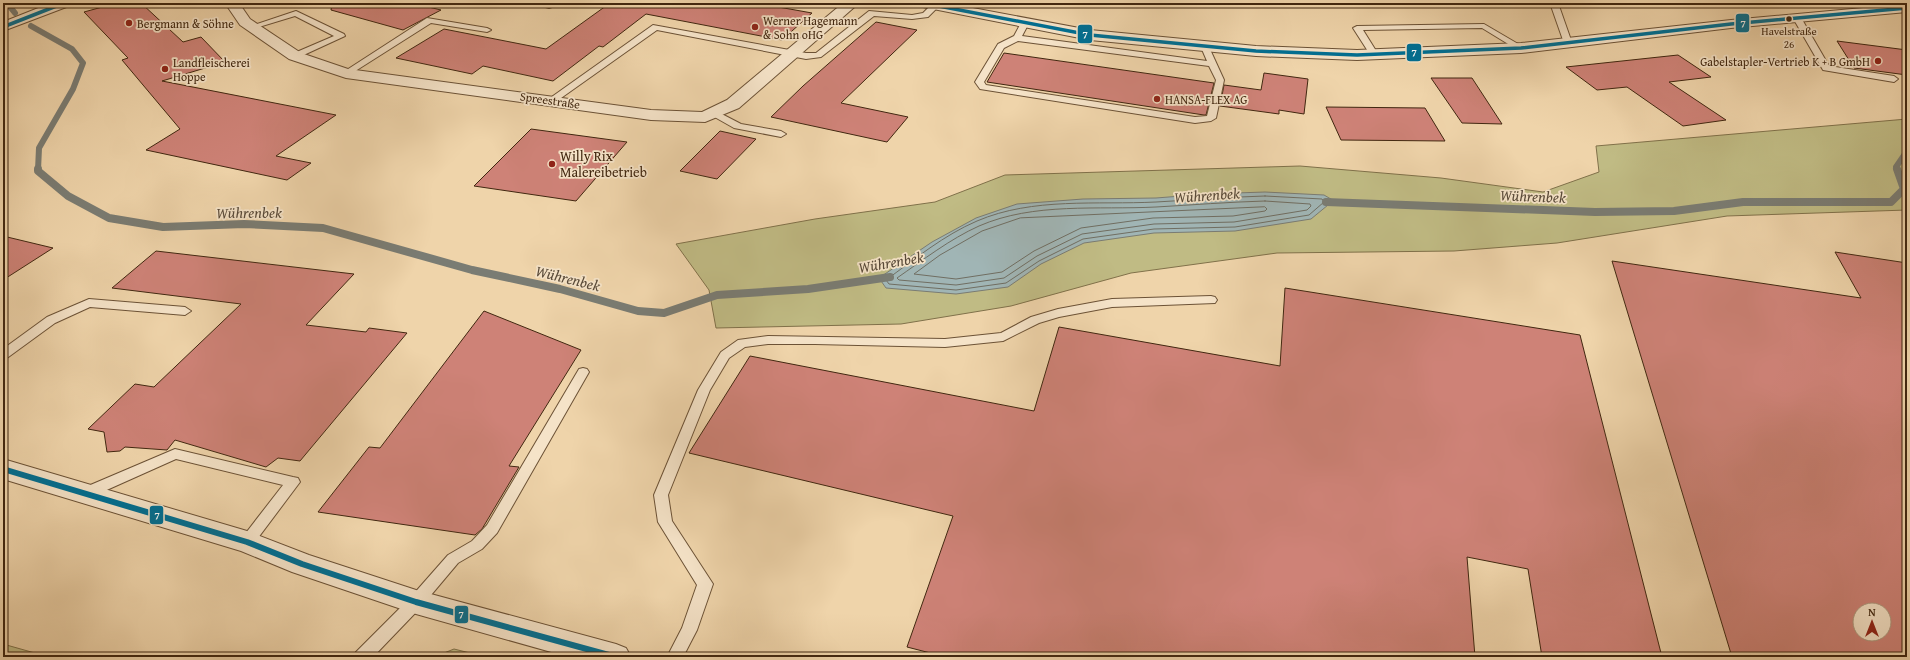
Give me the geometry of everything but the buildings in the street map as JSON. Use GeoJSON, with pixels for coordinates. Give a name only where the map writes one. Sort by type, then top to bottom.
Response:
{"type":"FeatureCollection","features":[{"type":"Feature","properties":{"kind":"street"},"geometry":{"type":"LineString","coordinates":[[3,27],[64,3]]}},
{"type":"Feature","properties":{"kind":"street","name":"Spreestraße"},"geometry":{"type":"LineString","coordinates":[[232,3],[245,22],[295,56],[346,73],[651,115],[705,117],[733,104],[852,3]]}},
{"type":"Feature","properties":{"kind":"street"},"geometry":{"type":"LineString","coordinates":[[929,4],[1090,35],[1256,51],[1374,54],[1521,48],[1797,18],[1905,10]]}},
{"type":"Feature","properties":{"kind":"street"},"geometry":{"type":"LineString","coordinates":[[3,469],[247,542],[302,564],[416,602],[616,657]]}},
{"type":"Feature","properties":{"kind":"lane"},"geometry":{"type":"LineString","coordinates":[[535,3],[549,6],[560,3]]}},
{"type":"Feature","properties":{"kind":"lane"},"geometry":{"type":"LineString","coordinates":[[1554,3],[1568,42]]}},
{"type":"Feature","properties":{"kind":"lane"},"geometry":{"type":"LineString","coordinates":[[551,101],[656,28],[806,56],[818,55],[872,12],[912,17],[925,15],[929,4]]}},
{"type":"Feature","properties":{"kind":"lane"},"geometry":{"type":"LineString","coordinates":[[252,27],[296,12],[341,36],[295,56]]}},
{"type":"Feature","properties":{"kind":"lane"},"geometry":{"type":"LineString","coordinates":[[1797,18],[1826,68],[1894,79]]}},
{"type":"Feature","properties":{"kind":"lane"},"geometry":{"type":"LineString","coordinates":[[346,73],[430,20],[487,30]]}},
{"type":"Feature","properties":{"kind":"lane"},"geometry":{"type":"LineString","coordinates":[[1017,38],[1025,23]]}},
{"type":"Feature","properties":{"kind":"lane"},"geometry":{"type":"LineString","coordinates":[[1374,54],[1357,28],[1484,26],[1521,48]]}},
{"type":"Feature","properties":{"kind":"lane"},"geometry":{"type":"LineString","coordinates":[[1205,46],[1220,80],[1211,118],[1195,120],[983,87],[979,82],[1001,46],[1017,38],[1212,64]]}},
{"type":"Feature","properties":{"kind":"lane"},"geometry":{"type":"LineString","coordinates":[[714,112],[722,119],[734,125],[781,134]]}},
{"type":"Feature","properties":{"kind":"lane"},"geometry":{"type":"LineString","coordinates":[[675,657],[689,630],[705,584],[665,522],[661,495],[704,390],[724,355],[742,342],[768,340],[945,342],[1003,337],[1035,320],[1058,313],[1112,303],[1211,300]]}},
{"type":"Feature","properties":{"kind":"lane"},"geometry":{"type":"LineString","coordinates":[[3,356],[51,320],[89,302],[185,311]]}},
{"type":"Feature","properties":{"kind":"lane"},"geometry":{"type":"LineString","coordinates":[[362,657],[416,602],[453,558],[477,545],[492,529],[583,372]]}},
{"type":"Feature","properties":{"kind":"lane"},"geometry":{"type":"LineString","coordinates":[[86,494],[175,454],[293,482],[247,542]]}},
{"type":"Feature","properties":{"kind":"shaded area"},"geometry":{"type":"Polygon","coordinates":[[[1907,119],[1907,210],[1727,216],[1557,243],[1454,251],[1277,253],[1131,273],[1011,306],[901,324],[716,328],[709,290],[676,244],[815,219],[935,202],[1005,175],[1300,166],[1441,178],[1543,192],[1599,172],[1596,146],[1907,119]]]}},
{"type":"Feature","properties":{"kind":"shaded area"},"geometry":{"type":"Polygon","coordinates":[[[3,644],[49,657],[3,657],[3,644]]]}},
{"type":"Feature","properties":{"kind":"shaded area"},"geometry":{"type":"Polygon","coordinates":[[[454,649],[486,657],[434,657],[454,649]]]}},
{"type":"Feature","properties":{"kind":"water"},"geometry":{"type":"Polygon","coordinates":[[[1265,192],[1324,195],[1336,202],[1328,205],[1311,219],[1235,231],[1154,233],[1084,243],[1041,264],[1008,287],[956,294],[886,288],[879,278],[932,242],[976,218],[1017,204],[1083,199],[1156,198],[1265,192]]]}},
{"type":"Feature","properties":{"kind":"waterway","name":"Wührenbek"},"geometry":{"type":"LineString","coordinates":[[7,3],[15,13]]}},
{"type":"Feature","properties":{"kind":"waterway","name":"Wührenbek"},"geometry":{"type":"LineString","coordinates":[[31,26],[72,49],[83,63],[73,89],[39,148],[38,170]]}},
{"type":"Feature","properties":{"kind":"waterway","name":"Wührenbek"},"geometry":{"type":"LineString","coordinates":[[1897,170],[1896,167],[1907,151]]}},
{"type":"Feature","properties":{"kind":"waterway","name":"Wührenbek"},"geometry":{"type":"LineString","coordinates":[[1326,202],[1595,212],[1674,211],[1743,202],[1891,202],[1904,189],[1897,169]]}},
{"type":"Feature","properties":{"kind":"waterway","name":"Wührenbek"},"geometry":{"type":"LineString","coordinates":[[38,170],[68,196],[109,218],[163,227],[244,224],[323,228],[472,270],[560,289],[638,311],[664,313],[717,295],[808,289],[890,277]]}},
{"type":"Feature","properties":{"kind":"transit line","name":"7"},"geometry":{"type":"LineString","coordinates":[[3,27],[64,3]]}},
{"type":"Feature","properties":{"kind":"transit line","name":"7"},"geometry":{"type":"LineString","coordinates":[[923,3],[1090,35],[1256,51],[1357,55],[1521,48],[1731,24],[1907,8]]}},
{"type":"Feature","properties":{"kind":"transit line","name":"7"},"geometry":{"type":"LineString","coordinates":[[3,469],[247,542],[302,564],[416,602],[616,657]]}},
{"type":"Feature","properties":{"kind":"place","name":"Havelstraße 26"},"geometry":{"type":"Point","coordinates":[1789,19]}},
{"type":"Feature","properties":{"kind":"place","name":"Bergmann & Söhne"},"geometry":{"type":"Point","coordinates":[129,23]}},
{"type":"Feature","properties":{"kind":"place","name":"Werner Hagemann & Sohn oHG"},"geometry":{"type":"Point","coordinates":[755,27]}},
{"type":"Feature","properties":{"kind":"place","name":"Gabelstapler-Vertrieb K + B GmbH"},"geometry":{"type":"Point","coordinates":[1878,61]}},
{"type":"Feature","properties":{"kind":"place","name":"Landfleischerei Hoppe"},"geometry":{"type":"Point","coordinates":[165,69]}},
{"type":"Feature","properties":{"kind":"place","name":"HANSA-FLEX AG"},"geometry":{"type":"Point","coordinates":[1157,99]}},
{"type":"Feature","properties":{"kind":"place","name":"Willy Rix Malereibetrieb"},"geometry":{"type":"Point","coordinates":[552,164]}}]}
